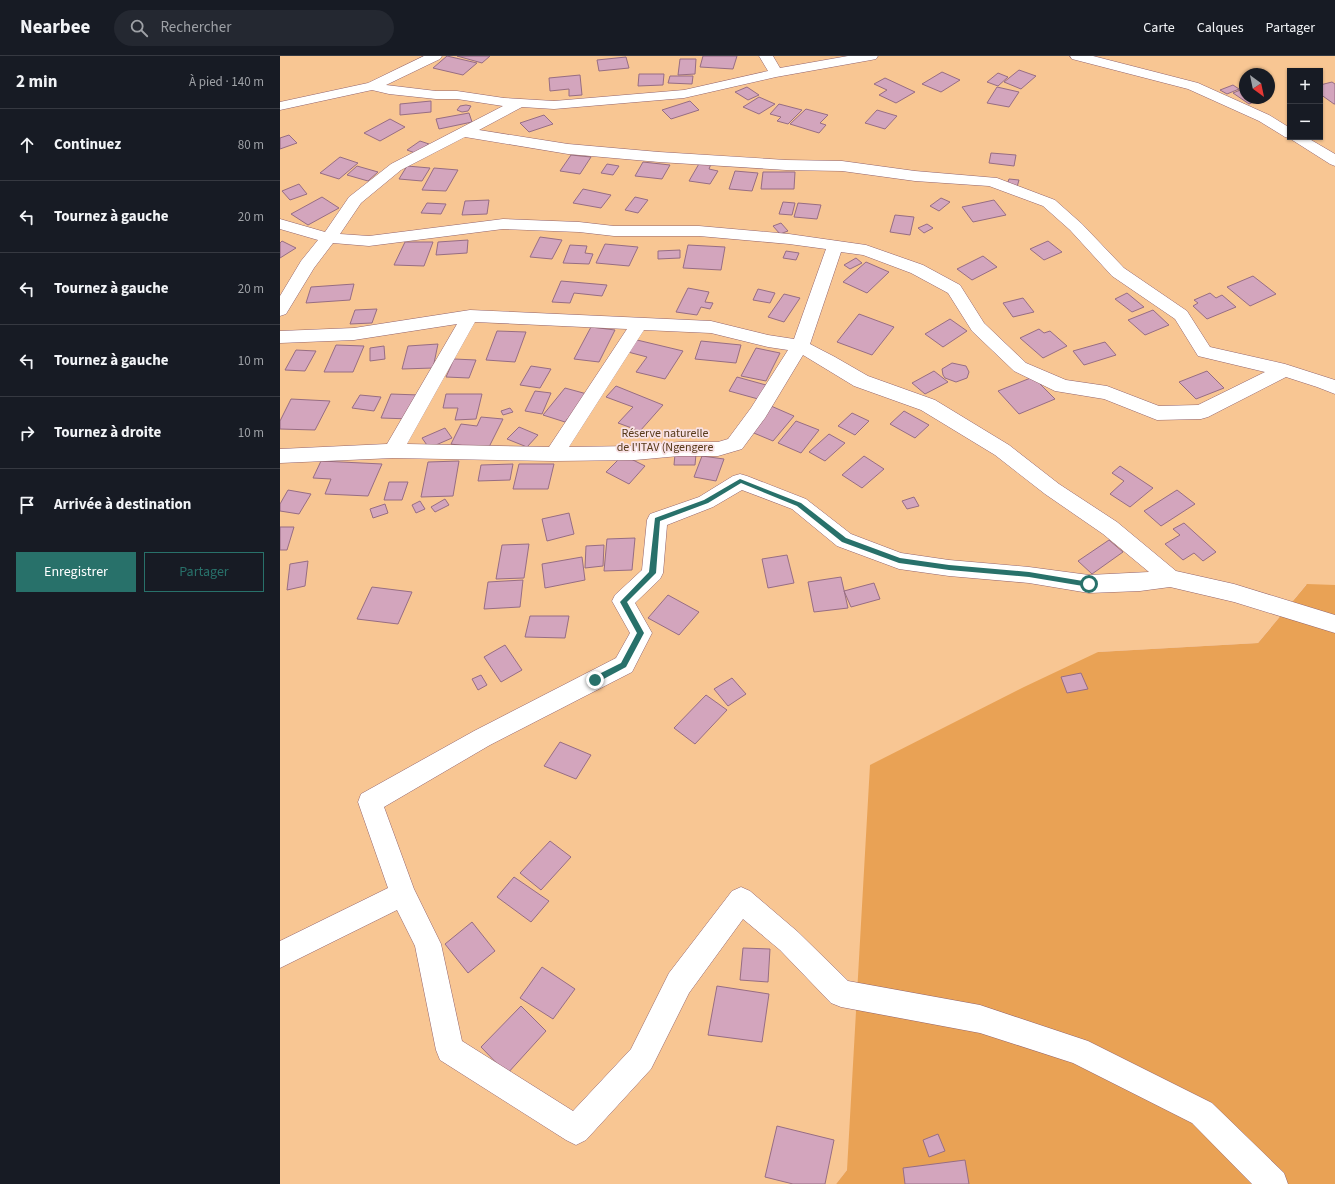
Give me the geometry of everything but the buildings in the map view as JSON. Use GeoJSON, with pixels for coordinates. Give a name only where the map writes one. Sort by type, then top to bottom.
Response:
{"type":"FeatureCollection","features":[{"type":"Feature","properties":{"kind":"street"},"geometry":{"type":"LineString","coordinates":[[280,106],[372,86],[436,56]]}},
{"type":"Feature","properties":{"kind":"street"},"geometry":{"type":"LineString","coordinates":[[766,56],[776,73]]}},
{"type":"Feature","properties":{"kind":"street"},"geometry":{"type":"LineString","coordinates":[[372,86],[389,90],[436,95],[457,95],[520,103],[554,105],[684,94],[776,73],[871,56]]}},
{"type":"Feature","properties":{"kind":"street"},"geometry":{"type":"LineString","coordinates":[[1077,56],[1193,86],[1264,118],[1287,132]]}},
{"type":"Feature","properties":{"kind":"street"},"geometry":{"type":"LineString","coordinates":[[280,310],[307,264],[329,238],[355,200],[396,167],[520,103]]}},
{"type":"Feature","properties":{"kind":"street"},"geometry":{"type":"LineString","coordinates":[[462,132],[568,149],[659,157],[786,165],[842,166],[915,176],[991,181],[1049,203],[1076,227],[1118,272],[1181,316],[1204,352],[1285,370],[1324,382],[1335,388]]}},
{"type":"Feature","properties":{"kind":"street"},"geometry":{"type":"LineString","coordinates":[[1301,140],[1335,161]]}},
{"type":"Feature","properties":{"kind":"street"},"geometry":{"type":"LineString","coordinates":[[280,224],[329,238],[369,241],[503,224],[579,227],[614,231],[699,231],[789,239],[866,250],[917,269],[954,289],[978,326],[1020,367],[1062,386],[1107,392],[1157,413],[1201,412],[1256,382],[1285,370]]}},
{"type":"Feature","properties":{"kind":"street"},"geometry":{"type":"LineString","coordinates":[[280,456],[393,451],[554,454],[636,453],[679,449],[718,449],[735,444],[758,413],[800,346],[835,246]]}},
{"type":"Feature","properties":{"kind":"street"},"geometry":{"type":"LineString","coordinates":[[280,337],[354,334],[470,316],[711,327],[768,341],[800,346],[829,361],[861,381],[928,405],[1002,450],[1052,489],[1110,528],[1170,578]]}},
{"type":"Feature","properties":{"kind":"street"},"geometry":{"type":"LineString","coordinates":[[393,451],[470,316]]}},
{"type":"Feature","properties":{"kind":"street"},"geometry":{"type":"LineString","coordinates":[[554,454],[639,324]]}},
{"type":"Feature","properties":{"kind":"street"},"geometry":{"type":"LineString","coordinates":[[1273,1184],[1202,1113],[1078,1051],[980,1019],[841,993],[789,941],[741,900],[679,983],[641,1058],[576,1130],[450,1050],[428,944],[403,894],[370,802],[482,738],[624,665],[641,633],[623,602],[652,573],[657,520],[706,502],[740,481],[799,504],[844,540],[899,561],[949,568],[1029,575],[1089,584],[1140,582],[1170,578],[1234,592],[1335,624]]}},
{"type":"Feature","properties":{"kind":"street"},"geometry":{"type":"LineString","coordinates":[[280,955],[403,894]]}},
{"type":"Feature","properties":{"kind":"green space","name":"Réserve naturelle de l'ITAV (Ngengere"},"geometry":{"type":"Polygon","coordinates":[[[280,56],[1335,56],[1335,585],[1306,585],[1258,643],[1098,652],[847,1170],[836,1184],[280,1184],[280,56]]]}},
{"type":"Feature","properties":{"kind":"shaded area"},"geometry":{"type":"Polygon","coordinates":[[[1307,584],[1335,585],[1335,1184],[836,1184],[847,1170],[870,765],[1024,687],[1098,652],[1258,643],[1307,584]]]}},
{"type":"Feature","properties":{"kind":"route"},"geometry":{"type":"LineString","coordinates":[[595,680],[624,665],[641,633],[623,602],[652,573],[657,520],[706,502],[740,481],[799,504],[844,540],[899,561],[949,568],[1029,575],[1089,584]]}}]}
